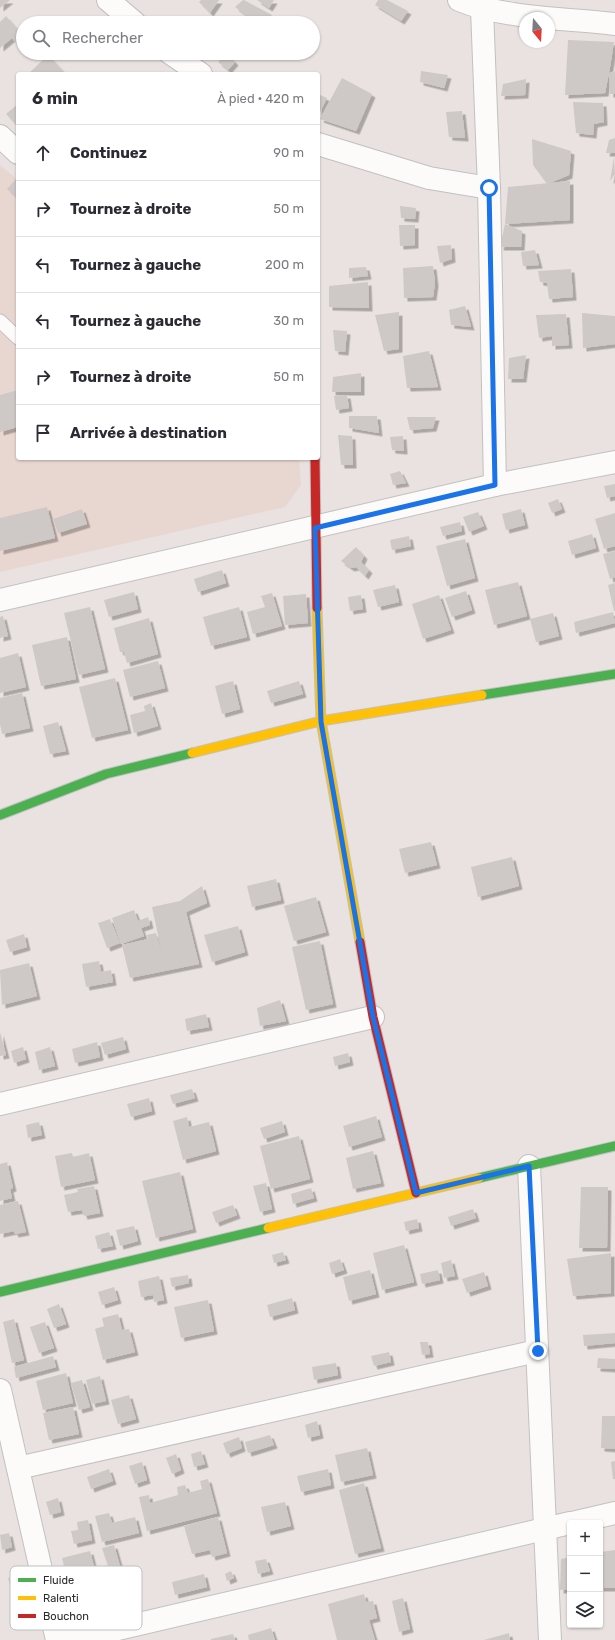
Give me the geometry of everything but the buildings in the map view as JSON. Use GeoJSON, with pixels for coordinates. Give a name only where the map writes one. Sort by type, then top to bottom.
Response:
{"type":"FeatureCollection","features":[{"type":"Feature","properties":{"kind":"street"},"geometry":{"type":"LineString","coordinates":[[108,0],[127,16]]}},
{"type":"Feature","properties":{"kind":"street"},"geometry":{"type":"LineString","coordinates":[[459,0],[495,7],[615,24]]}},
{"type":"Feature","properties":{"kind":"street"},"geometry":{"type":"LineString","coordinates":[[495,7],[489,188],[495,485]]}},
{"type":"Feature","properties":{"kind":"street"},"geometry":{"type":"LineString","coordinates":[[180,60],[198,72]]}},
{"type":"Feature","properties":{"kind":"street"},"geometry":{"type":"LineString","coordinates":[[0,136],[16,151]]}},
{"type":"Feature","properties":{"kind":"street"},"geometry":{"type":"LineString","coordinates":[[320,145],[429,178],[489,188]]}},
{"type":"Feature","properties":{"kind":"street"},"geometry":{"type":"LineString","coordinates":[[315,460],[315,528],[321,722],[373,1017],[416,1193]]}},
{"type":"Feature","properties":{"kind":"street"},"geometry":{"type":"LineString","coordinates":[[0,600],[495,485],[615,462]]}},
{"type":"Feature","properties":{"kind":"street"},"geometry":{"type":"LineString","coordinates":[[0,815],[106,774],[321,722],[615,674]]}},
{"type":"Feature","properties":{"kind":"street"},"geometry":{"type":"LineString","coordinates":[[0,1104],[373,1017]]}},
{"type":"Feature","properties":{"kind":"street"},"geometry":{"type":"LineString","coordinates":[[0,1292],[615,1146]]}},
{"type":"Feature","properties":{"kind":"street"},"geometry":{"type":"LineString","coordinates":[[529,1166],[550,1640]]}},
{"type":"Feature","properties":{"kind":"street"},"geometry":{"type":"LineString","coordinates":[[18,1468],[538,1351]]}},
{"type":"Feature","properties":{"kind":"street"},"geometry":{"type":"LineString","coordinates":[[0,1390],[40,1566]]}},
{"type":"Feature","properties":{"kind":"street"},"geometry":{"type":"LineString","coordinates":[[584,1520],[615,1513]]}},
{"type":"Feature","properties":{"kind":"street"},"geometry":{"type":"LineString","coordinates":[[142,1623],[567,1524]]}},
{"type":"Feature","properties":{"kind":"street"},"geometry":{"type":"LineString","coordinates":[[55,1630],[57,1640]]}},
{"type":"Feature","properties":{"kind":"street"},"geometry":{"type":"LineString","coordinates":[[71,1640],[114,1630]]}},
{"type":"Feature","properties":{"kind":"lane"},"geometry":{"type":"LineString","coordinates":[[0,321],[16,336]]}},
{"type":"Feature","properties":{"kind":"shaded area"},"geometry":{"type":"Polygon","coordinates":[[[0,165],[16,178],[16,460],[299,460],[301,485],[285,507],[0,572],[0,165]]]}},
{"type":"Feature","properties":{"kind":"traffic: fast"},"geometry":{"type":"LineString","coordinates":[[482,695],[615,674]]}},
{"type":"Feature","properties":{"kind":"traffic: fast"},"geometry":{"type":"LineString","coordinates":[[0,815],[106,774],[192,753]]}},
{"type":"Feature","properties":{"kind":"traffic: fast"},"geometry":{"type":"LineString","coordinates":[[479,1178],[615,1146]]}},
{"type":"Feature","properties":{"kind":"traffic: fast"},"geometry":{"type":"LineString","coordinates":[[0,1292],[268,1228]]}},
{"type":"Feature","properties":{"kind":"traffic: slow"},"geometry":{"type":"LineString","coordinates":[[317,608],[321,721],[360,942]]}},
{"type":"Feature","properties":{"kind":"traffic: slow"},"geometry":{"type":"LineString","coordinates":[[192,753],[321,721],[482,695]]}},
{"type":"Feature","properties":{"kind":"traffic: slow"},"geometry":{"type":"LineString","coordinates":[[268,1228],[479,1178]]}},
{"type":"Feature","properties":{"kind":"traffic: jam"},"geometry":{"type":"LineString","coordinates":[[315,460],[317,608]]}},
{"type":"Feature","properties":{"kind":"traffic: jam"},"geometry":{"type":"LineString","coordinates":[[360,942],[373,1017],[416,1193]]}},
{"type":"Feature","properties":{"kind":"route"},"geometry":{"type":"LineString","coordinates":[[489,188],[495,485],[315,528],[321,722],[373,1017],[416,1193],[529,1166],[538,1351]]}}]}
